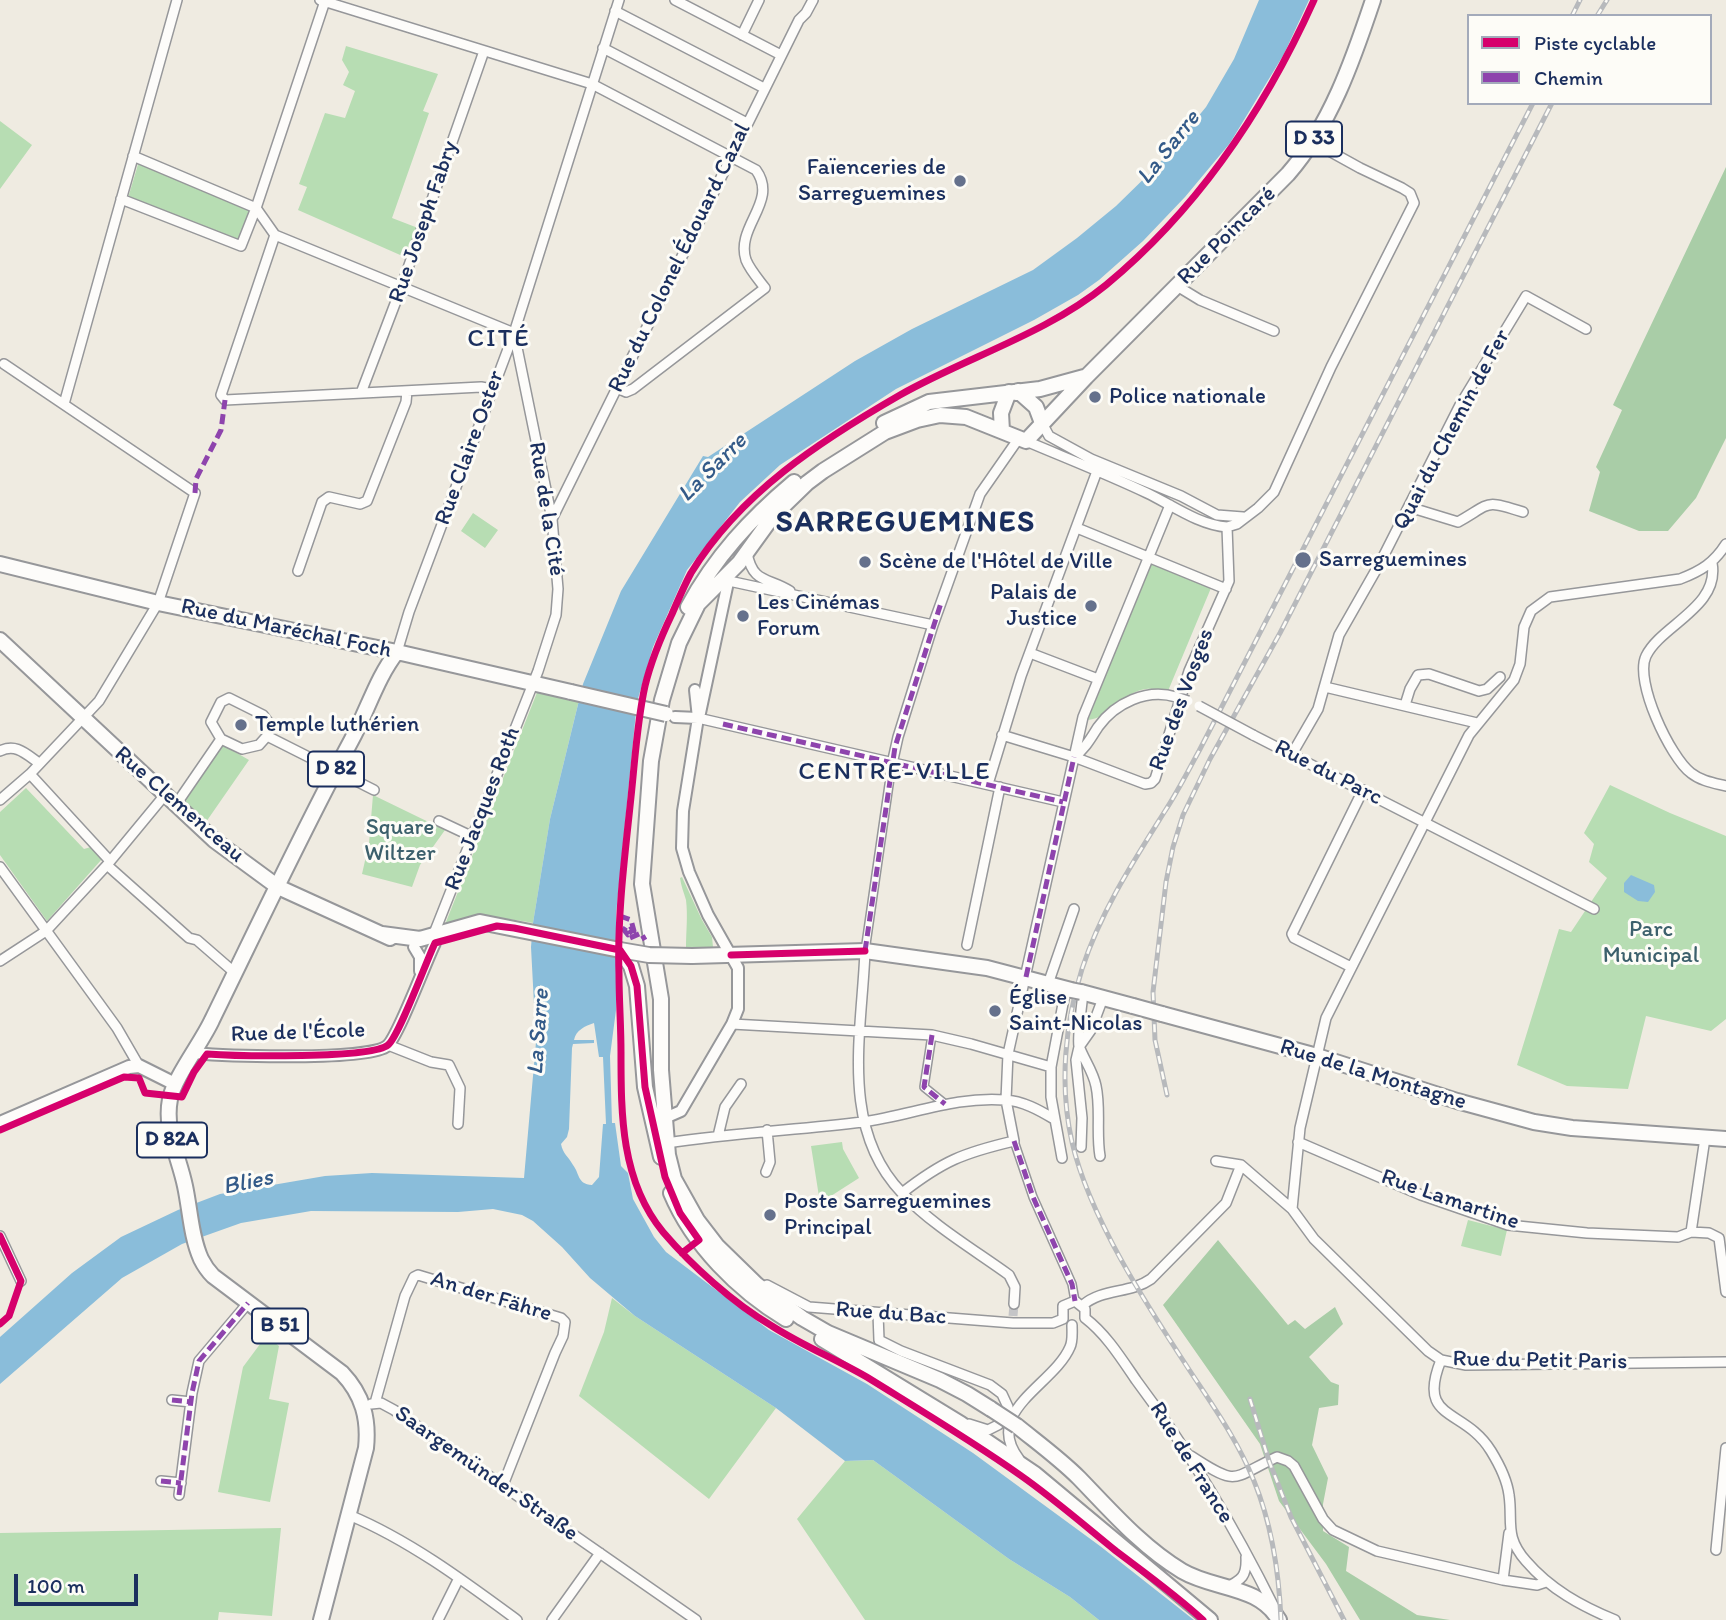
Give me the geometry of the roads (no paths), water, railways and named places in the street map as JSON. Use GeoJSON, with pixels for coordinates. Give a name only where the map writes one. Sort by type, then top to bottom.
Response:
{"type":"FeatureCollection","features":[{"type":"Feature","properties":{"kind":"main road","name":"Rue Poincaré"},"geometry":{"type":"LineString","coordinates":[[1042,423],[1289,174],[1313,142],[1350,64],[1373,0]]}},
{"type":"Feature","properties":{"kind":"main road"},"geometry":{"type":"LineString","coordinates":[[1086,377],[1019,395],[929,402],[890,420],[795,482],[759,514],[712,566],[687,608],[671,640],[653,697],[635,884],[653,1004],[656,1115],[665,1177],[680,1213],[699,1240],[733,1277],[782,1317],[864,1363],[961,1424],[1180,1579],[1202,1591],[1260,1607],[1272,1620]]}},
{"type":"Feature","properties":{"kind":"main road"},"geometry":{"type":"LineString","coordinates":[[1019,395],[1042,423]]}},
{"type":"Feature","properties":{"kind":"main road"},"geometry":{"type":"LineString","coordinates":[[1002,431],[1001,413],[1019,395]]}},
{"type":"Feature","properties":{"kind":"main road"},"geometry":{"type":"LineString","coordinates":[[656,1115],[661,1070],[661,999],[642,884],[651,761],[662,700],[679,643],[698,604],[725,578],[773,516],[807,482],[895,427],[928,417],[949,415],[966,418],[1022,440]]}},
{"type":"Feature","properties":{"kind":"main road","name":"D 33"},"geometry":{"type":"LineString","coordinates":[[1022,440],[1042,423]]}},
{"type":"Feature","properties":{"kind":"main road","name":"Rue du Maréchal Foch"},"geometry":{"type":"LineString","coordinates":[[0,564],[158,603],[397,652],[671,715]]}},
{"type":"Feature","properties":{"kind":"main road","name":"Rue Clemenceau"},"geometry":{"type":"LineString","coordinates":[[0,640],[214,840],[278,887],[402,944],[414,947],[434,939],[497,926],[649,955],[731,955]]}},
{"type":"Feature","properties":{"kind":"main road","name":"D 82"},"geometry":{"type":"LineString","coordinates":[[235,973],[390,661],[397,652]]}},
{"type":"Feature","properties":{"kind":"main road","name":"Rue Clemenceau"},"geometry":{"type":"LineString","coordinates":[[382,934],[412,939],[434,939]]}},
{"type":"Feature","properties":{"kind":"main road"},"geometry":{"type":"LineString","coordinates":[[620,950],[634,974],[646,1087],[667,1143],[670,1166],[680,1193],[707,1234],[732,1261],[781,1304],[820,1328],[940,1380],[1017,1426],[1077,1476],[1142,1541],[1181,1570],[1201,1580],[1254,1595],[1269,1606],[1280,1620]]}},
{"type":"Feature","properties":{"kind":"main road","name":"Rue de la Montagne"},"geometry":{"type":"LineString","coordinates":[[731,955],[865,951],[964,962],[1317,1056],[1457,1101],[1534,1122],[1572,1128],[1726,1139]]}},
{"type":"Feature","properties":{"kind":"main road","name":"D 82A"},"geometry":{"type":"LineString","coordinates":[[192,1221],[168,1116],[170,1096],[175,1084],[201,1054],[235,973]]}},
{"type":"Feature","properties":{"kind":"main road"},"geometry":{"type":"LineString","coordinates":[[0,1123],[121,1070],[139,1066],[175,1084]]}},
{"type":"Feature","properties":{"kind":"main road","name":"Saargemünder Straße"},"geometry":{"type":"LineString","coordinates":[[192,1221],[200,1257],[213,1276],[342,1373],[369,1405]]}},
{"type":"Feature","properties":{"kind":"main road"},"geometry":{"type":"LineString","coordinates":[[321,1620],[366,1448],[369,1405]]}},
{"type":"Feature","properties":{"kind":"main road"},"geometry":{"type":"LineString","coordinates":[[1035,1474],[1210,1620]]}},
{"type":"Feature","properties":{"kind":"street"},"geometry":{"type":"LineString","coordinates":[[64,404],[177,0]]}},
{"type":"Feature","properties":{"kind":"street","name":"Rue Claire Oster"},"geometry":{"type":"LineString","coordinates":[[397,652],[409,612],[513,333],[619,0]]}},
{"type":"Feature","properties":{"kind":"street"},"geometry":{"type":"LineString","coordinates":[[675,0],[781,55]]}},
{"type":"Feature","properties":{"kind":"street"},"geometry":{"type":"LineString","coordinates":[[742,35],[759,0]]}},
{"type":"Feature","properties":{"kind":"street","name":"Rue du Colonel Édouard Cazal"},"geometry":{"type":"LineString","coordinates":[[552,519],[764,88],[799,20],[813,0]]}},
{"type":"Feature","properties":{"kind":"street"},"geometry":{"type":"LineString","coordinates":[[121,199],[241,246],[256,208],[323,1],[592,84],[756,170],[764,181],[764,195],[748,229],[745,253],[747,262],[765,288],[633,388],[626,391],[615,387]]}},
{"type":"Feature","properties":{"kind":"street"},"geometry":{"type":"LineString","coordinates":[[615,11],[764,88]]}},
{"type":"Feature","properties":{"kind":"street"},"geometry":{"type":"LineString","coordinates":[[603,48],[747,123]]}},
{"type":"Feature","properties":{"kind":"street","name":"Rue Joseph Fabry"},"geometry":{"type":"LineString","coordinates":[[362,393],[484,51]]}},
{"type":"Feature","properties":{"kind":"street"},"geometry":{"type":"LineString","coordinates":[[1042,423],[1049,436],[1098,467],[1213,524],[1227,527],[1237,524],[1265,502],[1275,490],[1331,367],[1413,209],[1413,197],[1402,188],[1360,169],[1313,142]]}},
{"type":"Feature","properties":{"kind":"street"},"geometry":{"type":"LineString","coordinates":[[133,156],[256,208],[275,235],[513,333]]}},
{"type":"Feature","properties":{"kind":"street"},"geometry":{"type":"LineString","coordinates":[[275,235],[221,395],[225,400],[481,387],[492,389]]}},
{"type":"Feature","properties":{"kind":"street"},"geometry":{"type":"LineString","coordinates":[[1177,286],[1200,300],[1274,331]]}},
{"type":"Feature","properties":{"kind":"street","name":"Quai du Chemin de Fer"},"geometry":{"type":"LineString","coordinates":[[1292,754],[1318,709],[1339,635],[1409,508],[1460,405],[1526,296],[1586,329]]}},
{"type":"Feature","properties":{"kind":"street","name":"Rue de la Cité"},"geometry":{"type":"LineString","coordinates":[[513,333],[552,519],[558,589],[556,614],[533,683]]}},
{"type":"Feature","properties":{"kind":"street"},"geometry":{"type":"LineString","coordinates":[[0,800],[30,774],[99,701],[158,603],[195,492],[4,364]]}},
{"type":"Feature","properties":{"kind":"street"},"geometry":{"type":"LineString","coordinates":[[298,571],[322,502],[329,497],[359,504],[367,500],[407,391]]}},
{"type":"Feature","properties":{"kind":"street"},"geometry":{"type":"LineString","coordinates":[[1014,1304],[1015,1287],[1009,1275],[944,1228],[902,1193],[880,1164],[870,1144],[859,1102],[865,951],[898,737],[933,625],[980,494],[1022,440],[1181,496],[1217,515],[1243,517]]}},
{"type":"Feature","properties":{"kind":"street"},"geometry":{"type":"LineString","coordinates":[[988,784],[1030,653],[1098,467]]}},
{"type":"Feature","properties":{"kind":"street"},"geometry":{"type":"LineString","coordinates":[[1072,1325],[1082,1322],[1086,1313],[1079,1303],[1033,1197],[1014,1141],[1006,1100],[1008,1054],[1083,716],[1170,505],[1169,497],[1164,491]]}},
{"type":"Feature","properties":{"kind":"street"},"geometry":{"type":"LineString","coordinates":[[1409,508],[1458,522],[1487,503],[1523,512]]}},
{"type":"Feature","properties":{"kind":"street"},"geometry":{"type":"LineString","coordinates":[[1077,527],[1226,589],[1230,571],[1227,527]]}},
{"type":"Feature","properties":{"kind":"street"},"geometry":{"type":"LineString","coordinates":[[1292,1209],[1298,1142],[1326,1018],[1424,821],[1477,723],[1514,680],[1520,664],[1524,627],[1531,611],[1550,597],[1680,579],[1699,572],[1712,563],[1726,544]]}},
{"type":"Feature","properties":{"kind":"street"},"geometry":{"type":"LineString","coordinates":[[747,552],[750,566],[759,578],[779,584],[798,595]]}},
{"type":"Feature","properties":{"kind":"street"},"geometry":{"type":"LineString","coordinates":[[1712,563],[1714,574],[1700,602],[1653,646],[1644,660],[1644,684],[1677,760],[1700,778],[1726,786]]}},
{"type":"Feature","properties":{"kind":"street"},"geometry":{"type":"LineString","coordinates":[[725,578],[933,625]]}},
{"type":"Feature","properties":{"kind":"street"},"geometry":{"type":"LineString","coordinates":[[725,578],[788,589]]}},
{"type":"Feature","properties":{"kind":"street"},"geometry":{"type":"LineString","coordinates":[[698,718],[702,710],[725,578]]}},
{"type":"Feature","properties":{"kind":"street","name":"Rue des Vosges"},"geometry":{"type":"LineString","coordinates":[[1002,735],[1151,783],[1155,779],[1189,671],[1226,589]]}},
{"type":"Feature","properties":{"kind":"street"},"geometry":{"type":"LineString","coordinates":[[1030,653],[1098,679]]}},
{"type":"Feature","properties":{"kind":"street"},"geometry":{"type":"LineString","coordinates":[[1405,705],[1418,675],[1429,674],[1479,691],[1487,690],[1500,677]]}},
{"type":"Feature","properties":{"kind":"street","name":"Rue Jacques Roth"},"geometry":{"type":"LineString","coordinates":[[388,1045],[397,1031],[420,974],[533,683]]}},
{"type":"Feature","properties":{"kind":"street"},"geometry":{"type":"LineString","coordinates":[[1325,687],[1477,723]]}},
{"type":"Feature","properties":{"kind":"street"},"geometry":{"type":"LineString","coordinates":[[656,1115],[681,1111],[738,1009],[739,972],[708,915],[683,855],[682,811],[698,718],[695,690]]}},
{"type":"Feature","properties":{"kind":"street","name":"Rue du Parc"},"geometry":{"type":"LineString","coordinates":[[1074,757],[1085,747],[1105,719],[1122,705],[1156,693],[1175,697],[1594,909]]}},
{"type":"Feature","properties":{"kind":"street"},"geometry":{"type":"LineString","coordinates":[[229,698],[262,715],[269,723],[267,736],[259,745],[242,749],[221,739],[211,722],[221,702],[229,698]]}},
{"type":"Feature","properties":{"kind":"street"},"geometry":{"type":"LineString","coordinates":[[671,715],[698,718],[1063,802]]}},
{"type":"Feature","properties":{"kind":"street"},"geometry":{"type":"LineString","coordinates":[[267,736],[374,790]]}},
{"type":"Feature","properties":{"kind":"street"},"geometry":{"type":"LineString","coordinates":[[0,961],[46,931],[170,801],[221,739]]}},
{"type":"Feature","properties":{"kind":"street"},"geometry":{"type":"LineString","coordinates":[[0,751],[9,747],[18,748],[39,763]]}},
{"type":"Feature","properties":{"kind":"street"},"geometry":{"type":"LineString","coordinates":[[30,774],[108,863],[189,938],[197,940],[235,973]]}},
{"type":"Feature","properties":{"kind":"street"},"geometry":{"type":"LineString","coordinates":[[967,945],[1000,787]]}},
{"type":"Feature","properties":{"kind":"street"},"geometry":{"type":"LineString","coordinates":[[1351,967],[1294,938],[1292,934],[1363,790]]}},
{"type":"Feature","properties":{"kind":"street"},"geometry":{"type":"LineString","coordinates":[[439,821],[473,837]]}},
{"type":"Feature","properties":{"kind":"street"},"geometry":{"type":"LineString","coordinates":[[0,867],[117,1028],[139,1066]]}},
{"type":"Feature","properties":{"kind":"street"},"geometry":{"type":"LineString","coordinates":[[1048,984],[1074,909]]}},
{"type":"Feature","properties":{"kind":"street"},"geometry":{"type":"LineString","coordinates":[[414,947],[419,957],[420,974]]}},
{"type":"Feature","properties":{"kind":"street"},"geometry":{"type":"LineString","coordinates":[[1075,991],[1082,1018],[1077,1037],[1079,1047],[1091,1068],[1097,1088],[1100,1156]]}},
{"type":"Feature","properties":{"kind":"street"},"geometry":{"type":"LineString","coordinates":[[1062,1158],[1051,1097],[1051,1067],[1075,991]]}},
{"type":"Feature","properties":{"kind":"street"},"geometry":{"type":"LineString","coordinates":[[1082,1147],[1076,1060],[1079,1047],[1091,1030],[1103,999]]}},
{"type":"Feature","properties":{"kind":"street"},"geometry":{"type":"LineString","coordinates":[[732,1024],[932,1035],[1051,1067]]}},
{"type":"Feature","properties":{"kind":"street"},"geometry":{"type":"LineString","coordinates":[[932,1035],[924,1087],[945,1104]]}},
{"type":"Feature","properties":{"kind":"street"},"geometry":{"type":"LineString","coordinates":[[388,1045],[431,1062],[449,1065],[460,1088],[458,1124]]}},
{"type":"Feature","properties":{"kind":"street","name":"Rue de l'École"},"geometry":{"type":"LineString","coordinates":[[201,1054],[355,1053],[374,1052],[388,1045]]}},
{"type":"Feature","properties":{"kind":"street"},"geometry":{"type":"LineString","coordinates":[[718,1136],[725,1107],[741,1084]]}},
{"type":"Feature","properties":{"kind":"street"},"geometry":{"type":"LineString","coordinates":[[667,1143],[864,1121],[928,1110],[963,1099],[1020,1102],[1054,1119]]}},
{"type":"Feature","properties":{"kind":"street"},"geometry":{"type":"LineString","coordinates":[[766,1172],[770,1162],[767,1130]]}},
{"type":"Feature","properties":{"kind":"street"},"geometry":{"type":"LineString","coordinates":[[1705,1138],[1691,1232],[1709,1233],[1719,1238],[1726,1292]]}},
{"type":"Feature","properties":{"kind":"street"},"geometry":{"type":"LineString","coordinates":[[902,1193],[937,1167],[953,1159],[973,1150],[1014,1141]]}},
{"type":"Feature","properties":{"kind":"street","name":"Rue Lamartine"},"geometry":{"type":"LineString","coordinates":[[1298,1142],[1421,1195],[1508,1225],[1587,1233],[1678,1237],[1691,1232]]}},
{"type":"Feature","properties":{"kind":"street"},"geometry":{"type":"LineString","coordinates":[[1072,1325],[1063,1319],[1063,1306],[1079,1303],[1096,1295],[1138,1287],[1151,1279],[1206,1226],[1226,1203],[1241,1165],[1216,1161]]}},
{"type":"Feature","properties":{"kind":"street","name":"Rue du Petit Paris"},"geometry":{"type":"LineString","coordinates":[[1241,1165],[1292,1209],[1314,1239],[1428,1351],[1441,1360],[1466,1365],[1726,1362]]}},
{"type":"Feature","properties":{"kind":"street"},"geometry":{"type":"LineString","coordinates":[[0,1236],[21,1281]]}},
{"type":"Feature","properties":{"kind":"street","name":"Rue du Bac"},"geometry":{"type":"LineString","coordinates":[[732,1261],[809,1307],[1052,1323],[1063,1319]]}},
{"type":"Feature","properties":{"kind":"street","name":"An der Fähre"},"geometry":{"type":"LineString","coordinates":[[369,1405],[405,1296],[414,1277],[418,1275],[561,1318],[565,1322],[563,1336],[503,1485]]}},
{"type":"Feature","properties":{"kind":"street"},"geometry":{"type":"LineString","coordinates":[[179,1495],[191,1402],[201,1357],[248,1303]]}},
{"type":"Feature","properties":{"kind":"street"},"geometry":{"type":"LineString","coordinates":[[878,1312],[879,1340],[990,1385],[1008,1402]]}},
{"type":"Feature","properties":{"kind":"street","name":"Rue de France"},"geometry":{"type":"LineString","coordinates":[[1085,1318],[1098,1329],[1115,1351],[1191,1456],[1280,1620]]}},
{"type":"Feature","properties":{"kind":"street"},"geometry":{"type":"LineString","coordinates":[[1035,1474],[1020,1461],[1010,1447],[1011,1416],[1055,1369],[1071,1346],[1072,1325]]}},
{"type":"Feature","properties":{"kind":"street"},"geometry":{"type":"LineString","coordinates":[[1441,1360],[1434,1376],[1433,1394],[1437,1406],[1467,1425],[1490,1449],[1505,1477],[1510,1496],[1503,1580]]}},
{"type":"Feature","properties":{"kind":"street"},"geometry":{"type":"LineString","coordinates":[[1008,1402],[1027,1397]]}},
{"type":"Feature","properties":{"kind":"street"},"geometry":{"type":"LineString","coordinates":[[172,1400],[191,1402]]}},
{"type":"Feature","properties":{"kind":"street"},"geometry":{"type":"LineString","coordinates":[[961,1424],[988,1430],[993,1428],[1005,1414],[1008,1402]]}},
{"type":"Feature","properties":{"kind":"street","name":"Saargemünder Straße"},"geometry":{"type":"LineString","coordinates":[[369,1405],[381,1403],[394,1410],[696,1620]]}},
{"type":"Feature","properties":{"kind":"street"},"geometry":{"type":"LineString","coordinates":[[1716,1550],[1726,1448]]}},
{"type":"Feature","properties":{"kind":"street"},"geometry":{"type":"LineString","coordinates":[[1191,1456],[1224,1476],[1235,1477],[1277,1457],[1282,1458],[1294,1466],[1323,1519],[1334,1530],[1377,1551],[1503,1580],[1537,1585],[1546,1582]]}},
{"type":"Feature","properties":{"kind":"street"},"geometry":{"type":"LineString","coordinates":[[161,1481],[181,1483]]}},
{"type":"Feature","properties":{"kind":"street"},"geometry":{"type":"LineString","coordinates":[[349,1515],[382,1530],[459,1578],[517,1620]]}},
{"type":"Feature","properties":{"kind":"street"},"geometry":{"type":"LineString","coordinates":[[1509,1531],[1523,1558],[1546,1582],[1584,1608],[1615,1620]]}},
{"type":"Feature","properties":{"kind":"street"},"geometry":{"type":"LineString","coordinates":[[552,1620],[600,1553]]}},
{"type":"Feature","properties":{"kind":"street"},"geometry":{"type":"LineString","coordinates":[[1225,1588],[1244,1577],[1247,1571],[1246,1556]]}},
{"type":"Feature","properties":{"kind":"street"},"geometry":{"type":"LineString","coordinates":[[1505,1562],[1523,1558]]}},
{"type":"Feature","properties":{"kind":"street"},"geometry":{"type":"LineString","coordinates":[[438,1620],[459,1578]]}},
{"type":"Feature","properties":{"kind":"water","name":"La Sarre"},"geometry":{"type":"Polygon","coordinates":[[[1259,0],[1309,0],[1284,54],[1230,143],[1185,197],[1143,241],[1078,295],[896,389],[780,465],[740,502],[687,570],[653,647],[637,702],[616,914],[616,1010],[610,1056],[612,1123],[615,1123],[621,1166],[628,1173],[633,1199],[654,1237],[666,1252],[769,1330],[867,1384],[973,1453],[1100,1546],[1194,1620],[1099,1620],[1070,1597],[1009,1559],[873,1460],[845,1461],[776,1408],[635,1316],[590,1278],[562,1247],[533,1221],[522,1215],[493,1209],[458,1212],[311,1211],[241,1223],[182,1244],[122,1278],[0,1384],[0,1337],[72,1273],[121,1237],[178,1210],[220,1194],[325,1176],[372,1173],[524,1178],[536,1042],[531,947],[533,923],[550,819],[583,684],[621,591],[703,456],[708,457],[855,361],[912,329],[1033,270],[1077,238],[1116,206],[1158,165],[1206,107],[1234,59],[1259,0]],[[594,1023],[579,1031],[574,1040],[594,1040],[594,1043],[573,1044],[569,1129],[561,1144],[581,1181],[592,1185],[599,1177],[603,1124],[606,1124],[603,1057],[599,1057],[594,1023]]]}},
{"type":"Feature","properties":{"kind":"water"},"geometry":{"type":"Polygon","coordinates":[[[1631,875],[1654,885],[1655,892],[1648,902],[1638,901],[1624,892],[1624,883],[1631,875]]]}},
{"type":"Feature","properties":{"kind":"tunnel"},"geometry":{"type":"LineString","coordinates":[[1013,1316],[1014,1304]]}},
{"type":"Feature","properties":{"kind":"railway"},"geometry":{"type":"LineString","coordinates":[[1573,14],[1580,0]]}},
{"type":"Feature","properties":{"kind":"railway"},"geometry":{"type":"LineString","coordinates":[[1598,14],[1607,0]]}},
{"type":"Feature","properties":{"kind":"railway"},"geometry":{"type":"LineString","coordinates":[[1281,1620],[1270,1532],[1248,1466],[1225,1424],[1156,1319],[1122,1261],[1080,1171],[1072,1142],[1066,1099],[1066,1055],[1071,1011],[1082,969],[1108,907],[1199,751],[1532,105]]}},
{"type":"Feature","properties":{"kind":"railway"},"geometry":{"type":"LineString","coordinates":[[1167,1095],[1155,1040],[1153,992],[1166,882],[1183,815],[1210,759],[1280,633],[1551,105]]}},
{"type":"Feature","properties":{"kind":"railway"},"geometry":{"type":"LineString","coordinates":[[1250,1399],[1269,1461],[1291,1517],[1344,1620]]}},
{"type":"Feature","properties":{"kind":"place","name":"Faïenceries de Sarreguemines"},"geometry":{"type":"Point","coordinates":[960,181]}},
{"type":"Feature","properties":{"kind":"place","name":"Police nationale"},"geometry":{"type":"Point","coordinates":[1095,397]}},
{"type":"Feature","properties":{"kind":"place","name":"Sarreguemines"},"geometry":{"type":"Point","coordinates":[1303,560]}},
{"type":"Feature","properties":{"kind":"place","name":"Scène de l'Hôtel de Ville"},"geometry":{"type":"Point","coordinates":[865,562]}},
{"type":"Feature","properties":{"kind":"place","name":"Palais de Justice"},"geometry":{"type":"Point","coordinates":[1091,606]}},
{"type":"Feature","properties":{"kind":"place","name":"Les Cinémas Forum"},"geometry":{"type":"Point","coordinates":[743,616]}},
{"type":"Feature","properties":{"kind":"place","name":"Temple luthérien"},"geometry":{"type":"Point","coordinates":[241,725]}},
{"type":"Feature","properties":{"kind":"place","name":"Église Saint-Nicolas"},"geometry":{"type":"Point","coordinates":[995,1011]}},
{"type":"Feature","properties":{"kind":"place","name":"Poste Sarreguemines Principal"},"geometry":{"type":"Point","coordinates":[770,1215]}},
{"type":"Feature","properties":{"kind":"district","name":"CITÉ"},"geometry":{"type":"Point","coordinates":[499,339]}},
{"type":"Feature","properties":{"kind":"district","name":"SARREGUEMINES"},"geometry":{"type":"Point","coordinates":[906,523]}},
{"type":"Feature","properties":{"kind":"district","name":"CENTRE-VILLE"},"geometry":{"type":"Point","coordinates":[895,772]}},
{"type":"Feature","properties":{"kind":"park label","name":"Square Wiltzer"},"geometry":{"type":"Point","coordinates":[400,841]}},
{"type":"Feature","properties":{"kind":"park label","name":"Parc Municipal"},"geometry":{"type":"Point","coordinates":[1651,943]}},
{"type":"Feature","properties":{"kind":"water label","name":"Blies"},"geometry":{"type":"Point","coordinates":[248,1183]}}]}
